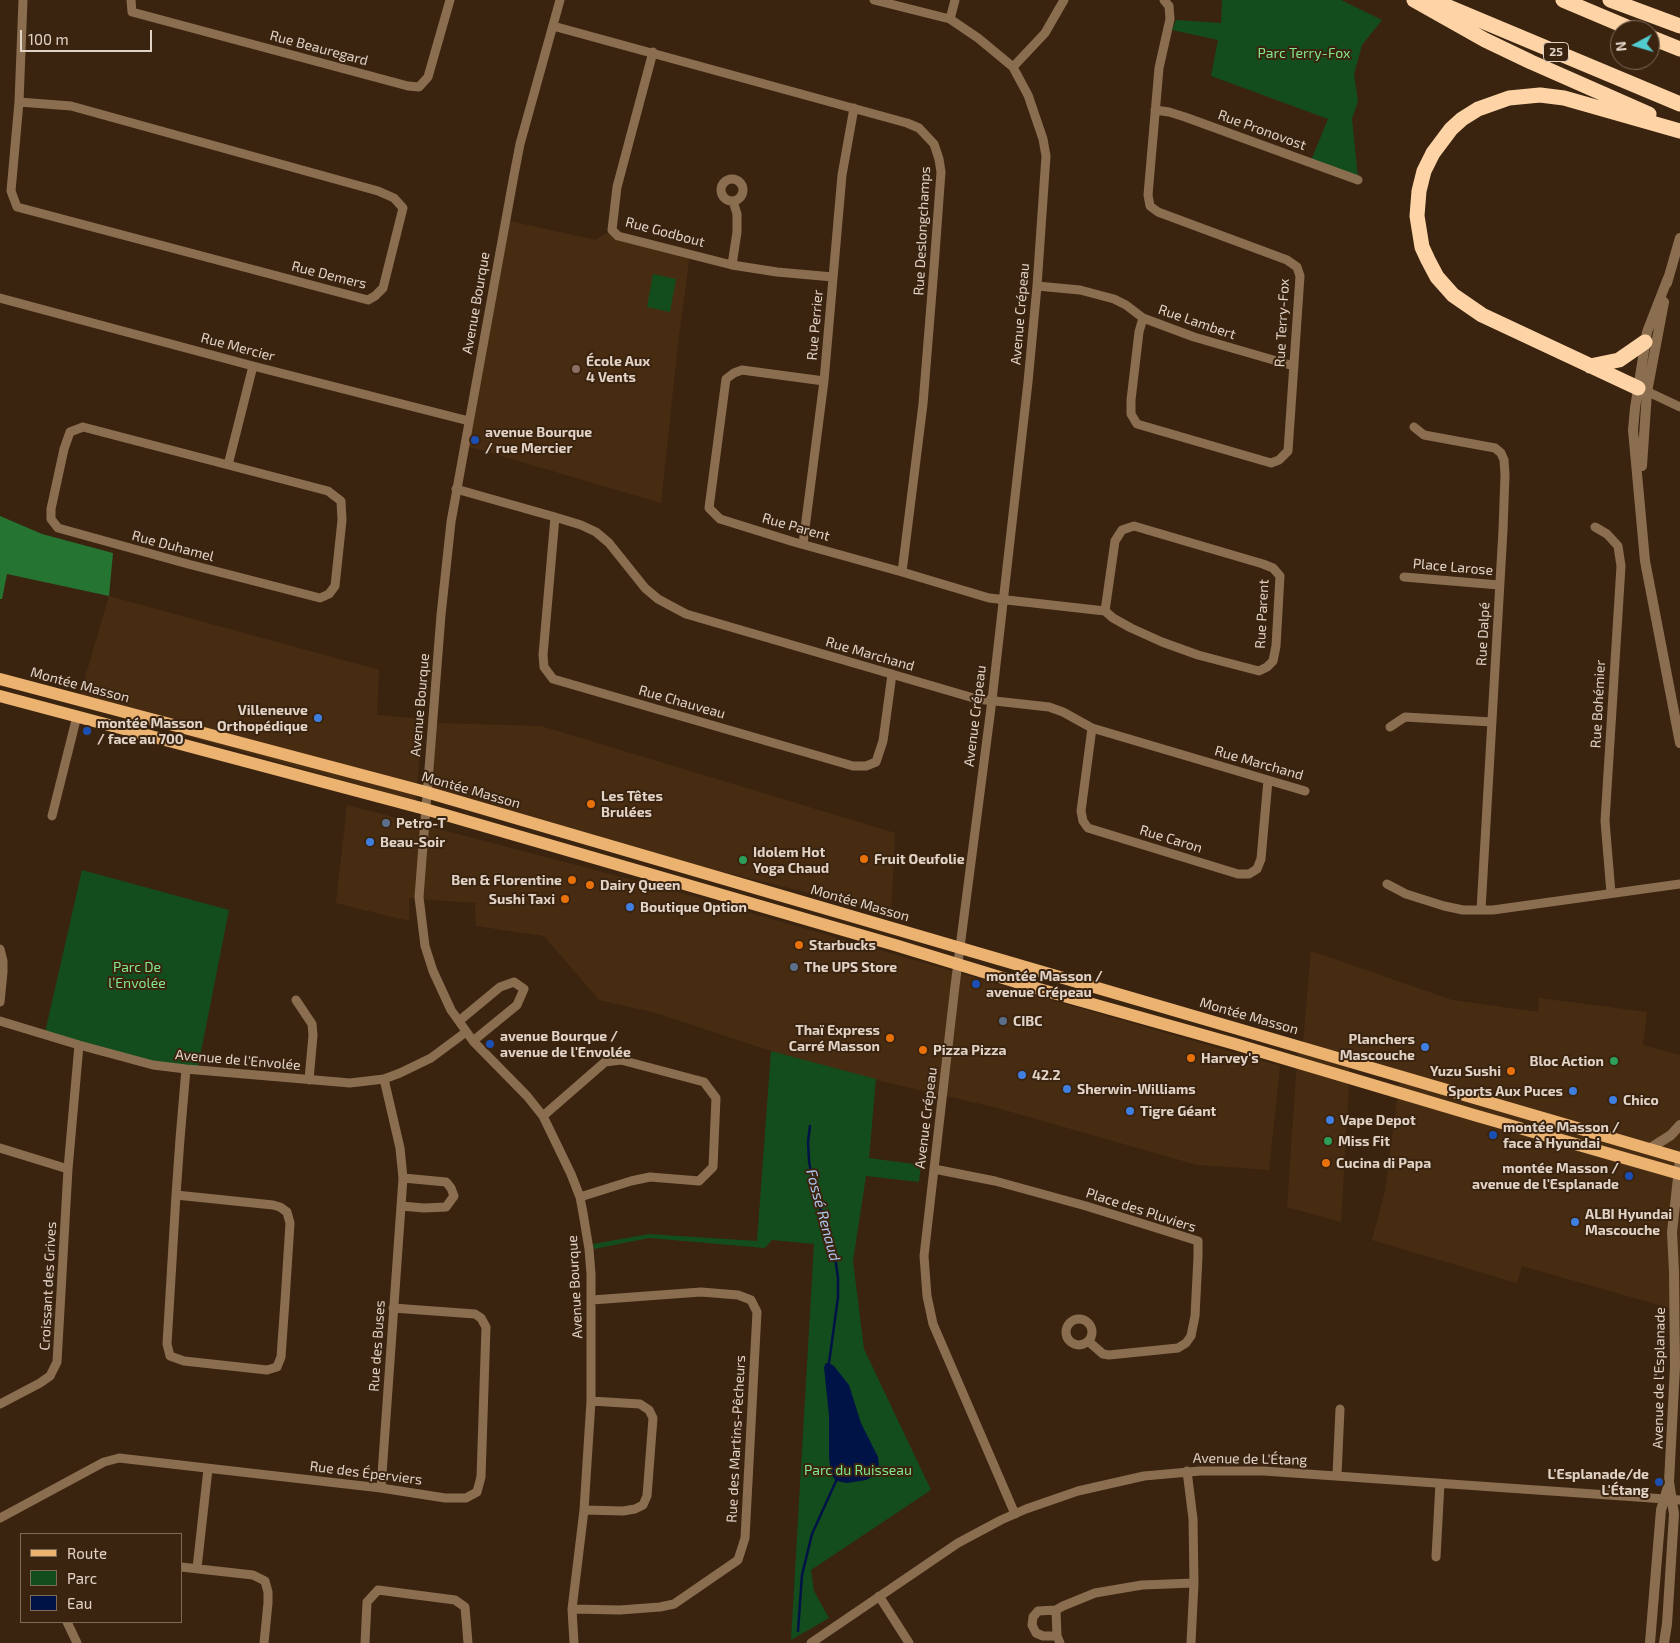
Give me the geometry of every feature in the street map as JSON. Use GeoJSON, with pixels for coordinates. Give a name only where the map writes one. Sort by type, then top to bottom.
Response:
{"type":"FeatureCollection","features":[{"type":"Feature","properties":{"kind":"highway"},"geometry":{"type":"LineString","coordinates":[[1414,0],[1485,40],[1531,62],[1680,126]]}},
{"type":"Feature","properties":{"kind":"highway","name":"25"},"geometry":{"type":"LineString","coordinates":[[1432,0],[1680,104]]}},
{"type":"Feature","properties":{"kind":"highway"},"geometry":{"type":"LineString","coordinates":[[1563,0],[1610,20]]}},
{"type":"Feature","properties":{"kind":"highway"},"geometry":{"type":"LineString","coordinates":[[1610,0],[1680,26]]}},
{"type":"Feature","properties":{"kind":"highway"},"geometry":{"type":"LineString","coordinates":[[1634,0],[1680,20]]}},
{"type":"Feature","properties":{"kind":"highway"},"geometry":{"type":"LineString","coordinates":[[1660,41],[1680,49]]}},
{"type":"Feature","properties":{"kind":"highway"},"geometry":{"type":"LineString","coordinates":[[1642,390],[1476,312],[1460,300],[1444,286],[1428,260],[1419,233],[1417,204],[1424,171],[1437,146],[1462,119],[1488,104],[1513,97],[1544,95],[1570,99],[1680,131]]}},
{"type":"Feature","properties":{"kind":"highway"},"geometry":{"type":"LineString","coordinates":[[1590,366],[1623,358],[1645,342]]}},
{"type":"Feature","properties":{"kind":"main road","name":"Montée Masson"},"geometry":{"type":"LineString","coordinates":[[0,678],[426,792],[1680,1159]]}},
{"type":"Feature","properties":{"kind":"main road"},"geometry":{"type":"LineString","coordinates":[[0,696],[425,809],[1679,1174]]}},
{"type":"Feature","properties":{"kind":"main road"},"geometry":{"type":"LineString","coordinates":[[704,890],[709,875]]}},
{"type":"Feature","properties":{"kind":"street","name":"Rue Demers"},"geometry":{"type":"LineString","coordinates":[[19,102],[71,106],[378,191],[394,198],[403,208],[383,288],[368,300],[17,207],[11,191],[19,102],[23,0]]}},
{"type":"Feature","properties":{"kind":"street","name":"Rue Beauregard"},"geometry":{"type":"LineString","coordinates":[[131,0],[132,12],[408,86],[419,87],[428,77],[450,0]]}},
{"type":"Feature","properties":{"kind":"street","name":"Avenue Bourque"},"geometry":{"type":"LineString","coordinates":[[560,0],[514,175],[456,489],[442,605],[419,897],[424,946],[450,1010],[473,1041],[527,1096],[543,1116],[559,1146],[580,1197],[590,1249],[592,1300],[591,1401],[584,1510],[572,1609],[574,1643]]}},
{"type":"Feature","properties":{"kind":"street","name":"Avenue Crépeau"},"geometry":{"type":"LineString","coordinates":[[874,0],[950,20],[978,38],[1013,67],[1028,95],[1043,140],[1046,156],[1028,382],[992,700],[958,964],[924,1256],[930,1314],[939,1341],[1015,1514]]}},
{"type":"Feature","properties":{"kind":"street"},"geometry":{"type":"LineString","coordinates":[[950,20],[955,0]]}},
{"type":"Feature","properties":{"kind":"street"},"geometry":{"type":"LineString","coordinates":[[1013,67],[1045,33],[1064,0]]}},
{"type":"Feature","properties":{"kind":"street","name":"Rue Terry-Fox"},"geometry":{"type":"LineString","coordinates":[[1143,318],[1139,332],[1131,400],[1131,414],[1138,424],[1271,463],[1279,460],[1288,451],[1300,276],[1297,266],[1287,260],[1158,212],[1150,206],[1148,195],[1159,68],[1170,20],[1170,6],[1164,0]]}},
{"type":"Feature","properties":{"kind":"street","name":"Rue Deslongchamps"},"geometry":{"type":"LineString","coordinates":[[553,26],[907,123],[919,128],[934,144],[941,172],[928,355],[902,572]]}},
{"type":"Feature","properties":{"kind":"street","name":"Rue Godbout"},"geometry":{"type":"LineString","coordinates":[[653,52],[617,188],[612,230],[618,236],[732,265],[833,277]]}},
{"type":"Feature","properties":{"kind":"street","name":"Rue Perrier"},"geometry":{"type":"LineString","coordinates":[[803,544],[824,381],[842,175],[854,108]]}},
{"type":"Feature","properties":{"kind":"street","name":"Rue Pronovost"},"geometry":{"type":"LineString","coordinates":[[1155,110],[1185,117],[1358,180]]}},
{"type":"Feature","properties":{"kind":"street"},"geometry":{"type":"LineString","coordinates":[[732,265],[737,232],[737,214],[733,201]]}},
{"type":"Feature","properties":{"kind":"street"},"geometry":{"type":"LineString","coordinates":[[1680,238],[1668,278],[1634,430],[1642,538],[1649,586],[1680,743]]}},
{"type":"Feature","properties":{"kind":"street"},"geometry":{"type":"LineString","coordinates":[[1642,390],[1647,332],[1668,278]]}},
{"type":"Feature","properties":{"kind":"street","name":"Rue Lambert"},"geometry":{"type":"LineString","coordinates":[[1037,286],[1095,294],[1126,305],[1143,318],[1194,338],[1294,366]]}},
{"type":"Feature","properties":{"kind":"street","name":"Rue Mercier"},"geometry":{"type":"LineString","coordinates":[[0,298],[253,366],[469,421]]}},
{"type":"Feature","properties":{"kind":"street"},"geometry":{"type":"LineString","coordinates":[[228,465],[253,366]]}},
{"type":"Feature","properties":{"kind":"street","name":"Rue Parent"},"geometry":{"type":"LineString","coordinates":[[824,381],[742,370],[726,379],[709,508],[720,519],[989,598],[1105,611],[1130,628],[1162,642],[1198,655],[1259,671],[1273,661],[1276,646],[1280,576],[1273,568],[1263,564],[1134,526],[1122,530],[1115,541],[1105,611]]}},
{"type":"Feature","properties":{"kind":"street"},"geometry":{"type":"LineString","coordinates":[[1642,390],[1680,407]]}},
{"type":"Feature","properties":{"kind":"street","name":"Rue Duhamel"},"geometry":{"type":"LineString","coordinates":[[83,427],[228,465],[328,491],[341,501],[342,520],[335,586],[329,594],[320,598],[188,564],[58,528],[51,519],[51,509],[64,450],[70,432],[83,427]]}},
{"type":"Feature","properties":{"kind":"street","name":"Rue Dalpé"},"geometry":{"type":"LineString","coordinates":[[1414,427],[1424,435],[1494,448],[1501,453],[1504,460],[1505,475],[1481,910]]}},
{"type":"Feature","properties":{"kind":"street","name":"Rue Marchand"},"geometry":{"type":"LineString","coordinates":[[456,489],[555,517],[596,532],[609,543],[645,588],[658,599],[686,614],[977,699],[1049,707],[1063,712],[1092,728],[1306,791]]}},
{"type":"Feature","properties":{"kind":"street","name":"Rue Chauveau"},"geometry":{"type":"LineString","coordinates":[[555,517],[542,655],[544,667],[553,679],[853,766],[866,766],[876,762],[883,741],[892,674]]}},
{"type":"Feature","properties":{"kind":"street","name":"Rue Bohémier"},"geometry":{"type":"LineString","coordinates":[[1595,527],[1607,534],[1618,546],[1621,566],[1605,821],[1611,893]]}},
{"type":"Feature","properties":{"kind":"street","name":"Place Larose"},"geometry":{"type":"LineString","coordinates":[[1404,576],[1499,585]]}},
{"type":"Feature","properties":{"kind":"street"},"geometry":{"type":"LineString","coordinates":[[52,816],[77,716]]}},
{"type":"Feature","properties":{"kind":"street"},"geometry":{"type":"LineString","coordinates":[[1390,727],[1405,717],[1492,722]]}},
{"type":"Feature","properties":{"kind":"street","name":"Rue Caron"},"geometry":{"type":"LineString","coordinates":[[1092,728],[1081,811],[1082,821],[1088,828],[1238,874],[1249,874],[1257,869],[1261,859],[1268,780]]}},
{"type":"Feature","properties":{"kind":"street"},"geometry":{"type":"LineString","coordinates":[[1387,884],[1406,894],[1444,906],[1462,910],[1493,910],[1680,884]]}},
{"type":"Feature","properties":{"kind":"street"},"geometry":{"type":"LineString","coordinates":[[0,949],[3,972],[0,1002]]}},
{"type":"Feature","properties":{"kind":"street"},"geometry":{"type":"LineString","coordinates":[[459,1021],[500,987],[514,982],[524,989],[518,1005],[473,1041]]}},
{"type":"Feature","properties":{"kind":"street"},"geometry":{"type":"LineString","coordinates":[[296,1000],[312,1024],[313,1035],[309,1080]]}},
{"type":"Feature","properties":{"kind":"street","name":"Avenue de l'Envolée"},"geometry":{"type":"LineString","coordinates":[[0,1021],[153,1065],[350,1083],[384,1079],[400,1073],[431,1058],[466,1032]]}},
{"type":"Feature","properties":{"kind":"street","name":"Croissant des Grives"},"geometry":{"type":"LineString","coordinates":[[0,1404],[50,1376],[57,1362],[68,1169],[80,1045]]}},
{"type":"Feature","properties":{"kind":"street"},"geometry":{"type":"LineString","coordinates":[[543,1116],[605,1062],[621,1060],[704,1082],[716,1098],[713,1167],[699,1181],[650,1177],[580,1197]]}},
{"type":"Feature","properties":{"kind":"street"},"geometry":{"type":"LineString","coordinates":[[176,1196],[272,1205],[280,1207],[287,1212],[290,1224],[285,1301],[281,1357],[277,1366],[268,1370],[184,1361],[170,1356],[166,1344],[176,1196],[186,1069]]}},
{"type":"Feature","properties":{"kind":"street","name":"Rue des Buses"},"geometry":{"type":"LineString","coordinates":[[381,1488],[403,1178],[400,1148],[384,1079]]}},
{"type":"Feature","properties":{"kind":"street"},"geometry":{"type":"LineString","coordinates":[[1649,1149],[1671,1135],[1680,1125]]}},
{"type":"Feature","properties":{"kind":"street"},"geometry":{"type":"LineString","coordinates":[[0,1148],[68,1169]]}},
{"type":"Feature","properties":{"kind":"street","name":"Avenue de l'Esplanade"},"geometry":{"type":"LineString","coordinates":[[1664,1643],[1667,1624],[1674,1514],[1669,1484],[1675,1366],[1672,1232],[1680,1159]]}},
{"type":"Feature","properties":{"kind":"street","name":"Place des Pluviers"},"geometry":{"type":"LineString","coordinates":[[934,1169],[995,1181],[1086,1206],[1198,1241],[1195,1316],[1191,1336],[1186,1343],[1178,1348],[1103,1354],[1088,1342]]}},
{"type":"Feature","properties":{"kind":"street"},"geometry":{"type":"LineString","coordinates":[[401,1206],[446,1207],[454,1196],[446,1182],[403,1178]]}},
{"type":"Feature","properties":{"kind":"street","name":"Avenue de l'Esplanade"},"geometry":{"type":"LineString","coordinates":[[1674,1272],[1680,1254]]}},
{"type":"Feature","properties":{"kind":"street","name":"Rue des Martins-Pêcheurs"},"geometry":{"type":"LineString","coordinates":[[572,1609],[620,1610],[674,1604],[738,1560],[745,1538],[757,1312],[751,1300],[738,1294],[701,1292],[592,1300]]}},
{"type":"Feature","properties":{"kind":"street","name":"Rue des Éperviers"},"geometry":{"type":"LineString","coordinates":[[0,1518],[104,1462],[119,1458],[381,1488],[445,1498],[466,1498],[477,1492],[481,1477],[486,1327],[481,1318],[476,1314],[393,1308]]}},
{"type":"Feature","properties":{"kind":"street"},"geometry":{"type":"LineString","coordinates":[[584,1510],[623,1511],[635,1509],[643,1504],[646,1496],[652,1418],[649,1410],[640,1404],[591,1401]]}},
{"type":"Feature","properties":{"kind":"street"},"geometry":{"type":"LineString","coordinates":[[1337,1475],[1340,1409]]}},
{"type":"Feature","properties":{"kind":"street"},"geometry":{"type":"LineString","coordinates":[[197,1568],[208,1469]]}},
{"type":"Feature","properties":{"kind":"street","name":"Avenue de L'Étang"},"geometry":{"type":"LineString","coordinates":[[811,1643],[958,1543],[1015,1514],[1078,1491],[1144,1476],[1187,1471],[1248,1470],[1672,1499]]}},
{"type":"Feature","properties":{"kind":"street"},"geometry":{"type":"LineString","coordinates":[[1187,1471],[1193,1519],[1194,1583],[1191,1643]]}},
{"type":"Feature","properties":{"kind":"street"},"geometry":{"type":"LineString","coordinates":[[1436,1557],[1440,1483]]}},
{"type":"Feature","properties":{"kind":"street","name":"Avenue de l'Esplanade"},"geometry":{"type":"LineString","coordinates":[[1650,1643],[1661,1510],[1672,1499]]}},
{"type":"Feature","properties":{"kind":"street"},"geometry":{"type":"LineString","coordinates":[[182,1567],[252,1575],[265,1581],[268,1603],[264,1643]]}},
{"type":"Feature","properties":{"kind":"street"},"geometry":{"type":"LineString","coordinates":[[1056,1610],[1058,1639],[1036,1633],[1032,1625],[1033,1617],[1038,1612],[1056,1610],[1095,1593],[1142,1585],[1194,1583]]}},
{"type":"Feature","properties":{"kind":"street"},"geometry":{"type":"LineString","coordinates":[[365,1643],[368,1602],[378,1590],[455,1600],[465,1607],[468,1643]]}},
{"type":"Feature","properties":{"kind":"street"},"geometry":{"type":"LineString","coordinates":[[879,1596],[910,1643]]}},
{"type":"Feature","properties":{"kind":"street"},"geometry":{"type":"LineString","coordinates":[[66,1623],[76,1643]]}},
{"type":"Feature","properties":{"kind":"shaded area","name":"École Aux 4 Vents"},"geometry":{"type":"Polygon","coordinates":[[[505,220],[595,240],[612,230],[690,253],[661,503],[464,445],[505,220]]]}},
{"type":"Feature","properties":{"kind":"shaded area"},"geometry":{"type":"Polygon","coordinates":[[[109,596],[379,670],[377,715],[422,719],[416,801],[77,705],[109,596]]]}},
{"type":"Feature","properties":{"kind":"shaded area"},"geometry":{"type":"Polygon","coordinates":[[[436,723],[541,726],[895,833],[891,913],[429,800],[436,723]]]}},
{"type":"Feature","properties":{"kind":"shaded area"},"geometry":{"type":"Polygon","coordinates":[[[347,805],[675,891],[1280,1066],[1269,1170],[1197,1165],[994,1107],[885,1082],[771,1051],[656,1013],[599,1000],[544,936],[476,926],[475,903],[409,898],[409,921],[336,903],[347,805]]]}},
{"type":"Feature","properties":{"kind":"shaded area"},"geometry":{"type":"Polygon","coordinates":[[[1311,951],[1452,1000],[1538,1012],[1539,998],[1647,1012],[1643,1045],[1680,1055],[1680,1311],[1522,1266],[1517,1283],[1372,1240],[1385,1191],[1400,1078],[1303,1043],[1311,951]]]}},
{"type":"Feature","properties":{"kind":"shaded area"},"geometry":{"type":"Polygon","coordinates":[[[1298,1048],[1350,1063],[1341,1222],[1287,1207],[1298,1048]]]}},
{"type":"Feature","properties":{"kind":"green space","name":"Parc Terry-Fox"},"geometry":{"type":"Polygon","coordinates":[[[1222,0],[1341,0],[1382,20],[1362,45],[1354,74],[1358,101],[1352,119],[1358,178],[1310,163],[1328,119],[1211,76],[1218,40],[1172,30],[1176,20],[1221,23],[1222,0]]]}},
{"type":"Feature","properties":{"kind":"green space"},"geometry":{"type":"Polygon","coordinates":[[[653,274],[676,279],[670,312],[647,307],[653,274]]]}},
{"type":"Feature","properties":{"kind":"green space"},"geometry":{"type":"Polygon","coordinates":[[[0,516],[42,534],[113,553],[109,596],[7,574],[2,599],[0,599],[0,516]]]}},
{"type":"Feature","properties":{"kind":"green space","name":"Parc De l’Envolée"},"geometry":{"type":"Polygon","coordinates":[[[82,870],[229,910],[197,1072],[44,1037],[82,870]]]}},
{"type":"Feature","properties":{"kind":"green space","name":"Parc du Ruisseau"},"geometry":{"type":"Polygon","coordinates":[[[771,1051],[876,1079],[869,1158],[921,1165],[919,1182],[866,1176],[853,1261],[864,1349],[931,1490],[811,1570],[814,1591],[829,1618],[791,1640],[814,1244],[772,1240],[765,1248],[649,1238],[594,1249],[593,1244],[649,1234],[757,1241],[771,1051]]]}},
{"type":"Feature","properties":{"kind":"water"},"geometry":{"type":"Polygon","coordinates":[[[826,1363],[834,1366],[849,1385],[861,1423],[878,1457],[879,1467],[874,1476],[866,1480],[847,1483],[836,1481],[831,1474],[829,1416],[824,1367],[826,1363]]]}},
{"type":"Feature","properties":{"kind":"waterway","name":"Fossé Renaud"},"geometry":{"type":"LineString","coordinates":[[810,1126],[808,1142],[809,1161],[814,1190],[834,1249],[838,1278],[838,1297],[829,1363]]}},
{"type":"Feature","properties":{"kind":"waterway","name":"Fossé Renaud"},"geometry":{"type":"LineString","coordinates":[[798,1631],[802,1575],[812,1534],[836,1481]]}},
{"type":"Feature","properties":{"kind":"place","name":"École Aux 4 Vents"},"geometry":{"type":"Point","coordinates":[576,369]}},
{"type":"Feature","properties":{"kind":"place","name":"avenue Bourque / rue Mercier"},"geometry":{"type":"Point","coordinates":[475,440]}},
{"type":"Feature","properties":{"kind":"place","name":"Villeneuve Orthopédique"},"geometry":{"type":"Point","coordinates":[318,718]}},
{"type":"Feature","properties":{"kind":"place","name":"montée Masson / face au 700"},"geometry":{"type":"Point","coordinates":[87,731]}},
{"type":"Feature","properties":{"kind":"place","name":"Les Têtes Brulées"},"geometry":{"type":"Point","coordinates":[591,804]}},
{"type":"Feature","properties":{"kind":"place","name":"Petro-T"},"geometry":{"type":"Point","coordinates":[386,823]}},
{"type":"Feature","properties":{"kind":"place","name":"Beau-Soir"},"geometry":{"type":"Point","coordinates":[370,842]}},
{"type":"Feature","properties":{"kind":"place","name":"Fruit Oeufolie"},"geometry":{"type":"Point","coordinates":[864,859]}},
{"type":"Feature","properties":{"kind":"place","name":"Idolem Hot Yoga Chaud"},"geometry":{"type":"Point","coordinates":[743,860]}},
{"type":"Feature","properties":{"kind":"place","name":"Ben & Florentine"},"geometry":{"type":"Point","coordinates":[572,880]}},
{"type":"Feature","properties":{"kind":"place","name":"Dairy Queen"},"geometry":{"type":"Point","coordinates":[590,885]}},
{"type":"Feature","properties":{"kind":"place","name":"Sushi Taxi"},"geometry":{"type":"Point","coordinates":[565,899]}},
{"type":"Feature","properties":{"kind":"place","name":"Boutique Option"},"geometry":{"type":"Point","coordinates":[630,907]}},
{"type":"Feature","properties":{"kind":"place","name":"Starbucks"},"geometry":{"type":"Point","coordinates":[799,945]}},
{"type":"Feature","properties":{"kind":"place","name":"The UPS Store"},"geometry":{"type":"Point","coordinates":[794,967]}},
{"type":"Feature","properties":{"kind":"place","name":"montée Masson / avenue Crépeau"},"geometry":{"type":"Point","coordinates":[976,984]}},
{"type":"Feature","properties":{"kind":"place","name":"CIBC"},"geometry":{"type":"Point","coordinates":[1003,1021]}},
{"type":"Feature","properties":{"kind":"place","name":"Thaï Express Carré Masson"},"geometry":{"type":"Point","coordinates":[890,1038]}},
{"type":"Feature","properties":{"kind":"place","name":"avenue Bourque / avenue de l'Envolée"},"geometry":{"type":"Point","coordinates":[490,1044]}},
{"type":"Feature","properties":{"kind":"place","name":"Planchers Mascouche"},"geometry":{"type":"Point","coordinates":[1425,1047]}},
{"type":"Feature","properties":{"kind":"place","name":"Pizza Pizza"},"geometry":{"type":"Point","coordinates":[923,1050]}},
{"type":"Feature","properties":{"kind":"place","name":"Harvey's"},"geometry":{"type":"Point","coordinates":[1191,1058]}},
{"type":"Feature","properties":{"kind":"place","name":"Bloc Action"},"geometry":{"type":"Point","coordinates":[1614,1061]}},
{"type":"Feature","properties":{"kind":"place","name":"Yuzu Sushi"},"geometry":{"type":"Point","coordinates":[1511,1071]}},
{"type":"Feature","properties":{"kind":"place","name":"42.2"},"geometry":{"type":"Point","coordinates":[1022,1075]}},
{"type":"Feature","properties":{"kind":"place","name":"Sherwin-Williams"},"geometry":{"type":"Point","coordinates":[1067,1089]}},
{"type":"Feature","properties":{"kind":"place","name":"Sports Aux Puces"},"geometry":{"type":"Point","coordinates":[1573,1091]}},
{"type":"Feature","properties":{"kind":"place","name":"Chico"},"geometry":{"type":"Point","coordinates":[1613,1100]}},
{"type":"Feature","properties":{"kind":"place","name":"Tigre Géant"},"geometry":{"type":"Point","coordinates":[1130,1111]}},
{"type":"Feature","properties":{"kind":"place","name":"Vape Depot"},"geometry":{"type":"Point","coordinates":[1330,1120]}},
{"type":"Feature","properties":{"kind":"place","name":"montée Masson / face à Hyundai"},"geometry":{"type":"Point","coordinates":[1493,1135]}},
{"type":"Feature","properties":{"kind":"place","name":"Miss Fit"},"geometry":{"type":"Point","coordinates":[1328,1141]}},
{"type":"Feature","properties":{"kind":"place","name":"Cucina di Papa"},"geometry":{"type":"Point","coordinates":[1326,1163]}},
{"type":"Feature","properties":{"kind":"place","name":"montée Masson / avenue de l'Esplanade"},"geometry":{"type":"Point","coordinates":[1629,1176]}},
{"type":"Feature","properties":{"kind":"place","name":"ALBI Hyundai Mascouche"},"geometry":{"type":"Point","coordinates":[1575,1222]}},
{"type":"Feature","properties":{"kind":"place","name":"L'Esplanade/de L'Étang"},"geometry":{"type":"Point","coordinates":[1659,1482]}}]}
